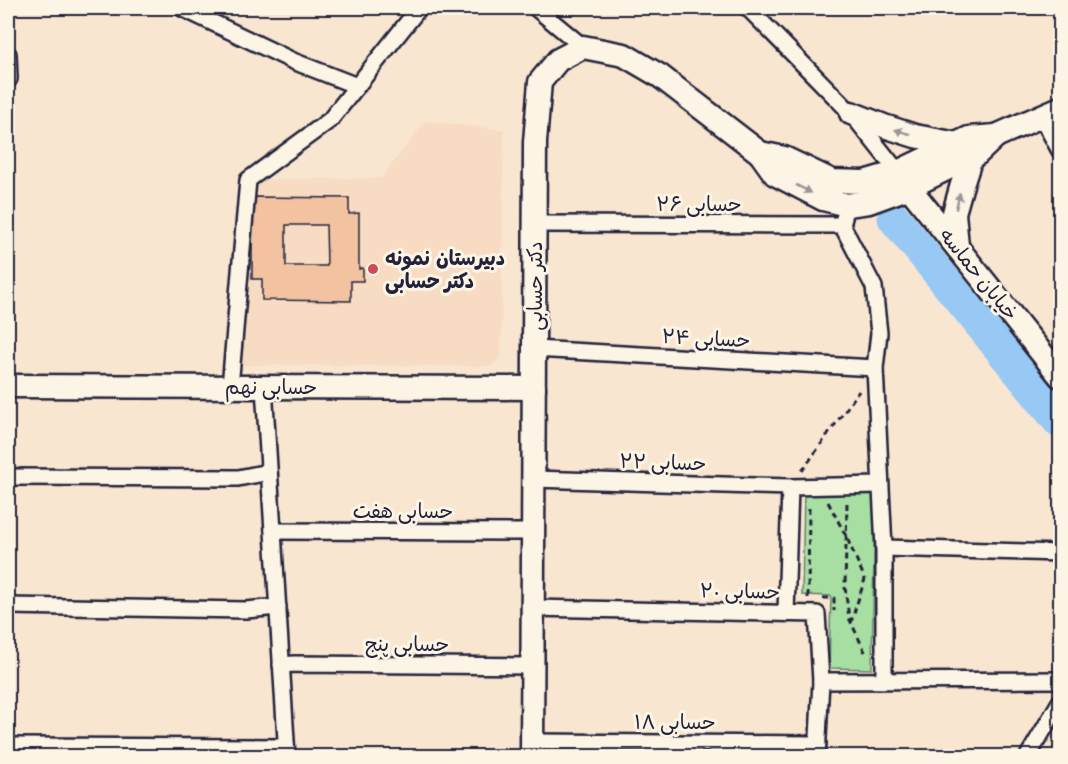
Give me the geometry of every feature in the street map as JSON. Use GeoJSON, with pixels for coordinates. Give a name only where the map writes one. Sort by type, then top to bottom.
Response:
{"type":"FeatureCollection","features":[{"type":"Feature","properties":{"kind":"main road"},"geometry":{"type":"LineString","coordinates":[[583,47],[624,55],[660,76],[760,153],[775,174],[823,199],[844,215],[904,180],[964,150]]}},
{"type":"Feature","properties":{"kind":"main road","name":"دکتر حسابی"},"geometry":{"type":"LineString","coordinates":[[532,749],[535,224],[536,142],[540,82],[558,60],[583,47]]}},
{"type":"Feature","properties":{"kind":"main road"},"geometry":{"type":"LineString","coordinates":[[851,113],[884,126],[977,154],[996,136],[1051,112]]}},
{"type":"Feature","properties":{"kind":"main road"},"geometry":{"type":"LineString","coordinates":[[957,246],[954,213],[961,188],[964,150]]}},
{"type":"Feature","properties":{"kind":"main road"},"geometry":{"type":"LineString","coordinates":[[760,153],[784,158],[832,181],[904,180]]}},
{"type":"Feature","properties":{"kind":"main road","name":"خیابان حماسه"},"geometry":{"type":"LineString","coordinates":[[904,180],[1060,376]]}},
{"type":"Feature","properties":{"kind":"main road","name":"حسابی نهم"},"geometry":{"type":"LineString","coordinates":[[8,386],[534,388]]}},
{"type":"Feature","properties":{"kind":"street"},"geometry":{"type":"LineString","coordinates":[[182,8],[292,61],[357,86]]}},
{"type":"Feature","properties":{"kind":"street"},"geometry":{"type":"LineString","coordinates":[[230,387],[248,180],[330,120],[419,8]]}},
{"type":"Feature","properties":{"kind":"street"},"geometry":{"type":"LineString","coordinates":[[537,8],[583,47]]}},
{"type":"Feature","properties":{"kind":"street"},"geometry":{"type":"LineString","coordinates":[[748,8],[851,113],[904,180]]}},
{"type":"Feature","properties":{"kind":"street"},"geometry":{"type":"LineString","coordinates":[[8,54],[8,79]]}},
{"type":"Feature","properties":{"kind":"street"},"geometry":{"type":"LineString","coordinates":[[1051,112],[1060,151]]}},
{"type":"Feature","properties":{"kind":"street"},"geometry":{"type":"LineString","coordinates":[[844,215],[874,287],[879,333],[875,368],[884,548],[881,680]]}},
{"type":"Feature","properties":{"kind":"street","name":"حسابی ۲۶"},"geometry":{"type":"LineString","coordinates":[[535,224],[844,215]]}},
{"type":"Feature","properties":{"kind":"street","name":"حسابی ۲۴"},"geometry":{"type":"LineString","coordinates":[[534,349],[875,368]]}},
{"type":"Feature","properties":{"kind":"street"},"geometry":{"type":"LineString","coordinates":[[8,746],[286,752],[264,387]]}},
{"type":"Feature","properties":{"kind":"street"},"geometry":{"type":"LineString","coordinates":[[8,477],[238,478],[269,472]]}},
{"type":"Feature","properties":{"kind":"street","name":"حسابی ۲۲"},"geometry":{"type":"LineString","coordinates":[[534,478],[790,487],[880,485]]}},
{"type":"Feature","properties":{"kind":"street"},"geometry":{"type":"LineString","coordinates":[[786,614],[790,487]]}},
{"type":"Feature","properties":{"kind":"street","name":"حسابی هفت"},"geometry":{"type":"LineString","coordinates":[[273,531],[533,532]]}},
{"type":"Feature","properties":{"kind":"street"},"geometry":{"type":"LineString","coordinates":[[884,548],[1060,553]]}},
{"type":"Feature","properties":{"kind":"street"},"geometry":{"type":"LineString","coordinates":[[8,606],[246,610],[278,607]]}},
{"type":"Feature","properties":{"kind":"street","name":"حسابی ۲۰"},"geometry":{"type":"LineString","coordinates":[[533,608],[817,614],[821,681],[817,750]]}},
{"type":"Feature","properties":{"kind":"street","name":"حسابی پنج"},"geometry":{"type":"LineString","coordinates":[[281,666],[294,664],[532,666]]}},
{"type":"Feature","properties":{"kind":"street"},"geometry":{"type":"LineString","coordinates":[[821,681],[1060,680]]}},
{"type":"Feature","properties":{"kind":"street"},"geometry":{"type":"LineString","coordinates":[[1028,756],[1060,702]]}},
{"type":"Feature","properties":{"kind":"street","name":"حسابی ۱۸"},"geometry":{"type":"LineString","coordinates":[[532,749],[817,750]]}},
{"type":"Feature","properties":{"kind":"path"},"geometry":{"type":"LineString","coordinates":[[790,487],[875,368]]}},
{"type":"Feature","properties":{"kind":"path"},"geometry":{"type":"LineString","coordinates":[[849,486],[845,586],[849,618],[881,680]]}},
{"type":"Feature","properties":{"kind":"path"},"geometry":{"type":"LineString","coordinates":[[809,495],[807,598],[834,598],[833,619]]}},
{"type":"Feature","properties":{"kind":"path"},"geometry":{"type":"LineString","coordinates":[[824,496],[846,536],[865,579],[851,622]]}},
{"type":"Feature","properties":{"kind":"shaded area","name":"دبیرستان نمونه دکتر حسابی"},"geometry":{"type":"Polygon","coordinates":[[[426,121],[504,130],[501,358],[491,366],[241,365],[248,180],[381,178],[426,121]]]}},
{"type":"Feature","properties":{"kind":"green space"},"geometry":{"type":"Polygon","coordinates":[[[804,490],[875,492],[872,669],[829,668],[831,596],[802,595],[804,490]]]}},
{"type":"Feature","properties":{"kind":"building"},"geometry":{"type":"Polygon","coordinates":[[[252,197],[349,198],[349,214],[359,213],[359,269],[363,268],[363,281],[351,281],[351,301],[262,300],[262,279],[252,279],[252,197]],[[286,225],[286,266],[327,266],[326,225],[286,225]]]}},
{"type":"Feature","properties":{"kind":"waterway"},"geometry":{"type":"LineString","coordinates":[[894,218],[1060,422]]}},
{"type":"Feature","properties":{"kind":"place","name":"دبیرستان نمونه دکتر حسابی"},"geometry":{"type":"Point","coordinates":[373,269]}}]}
